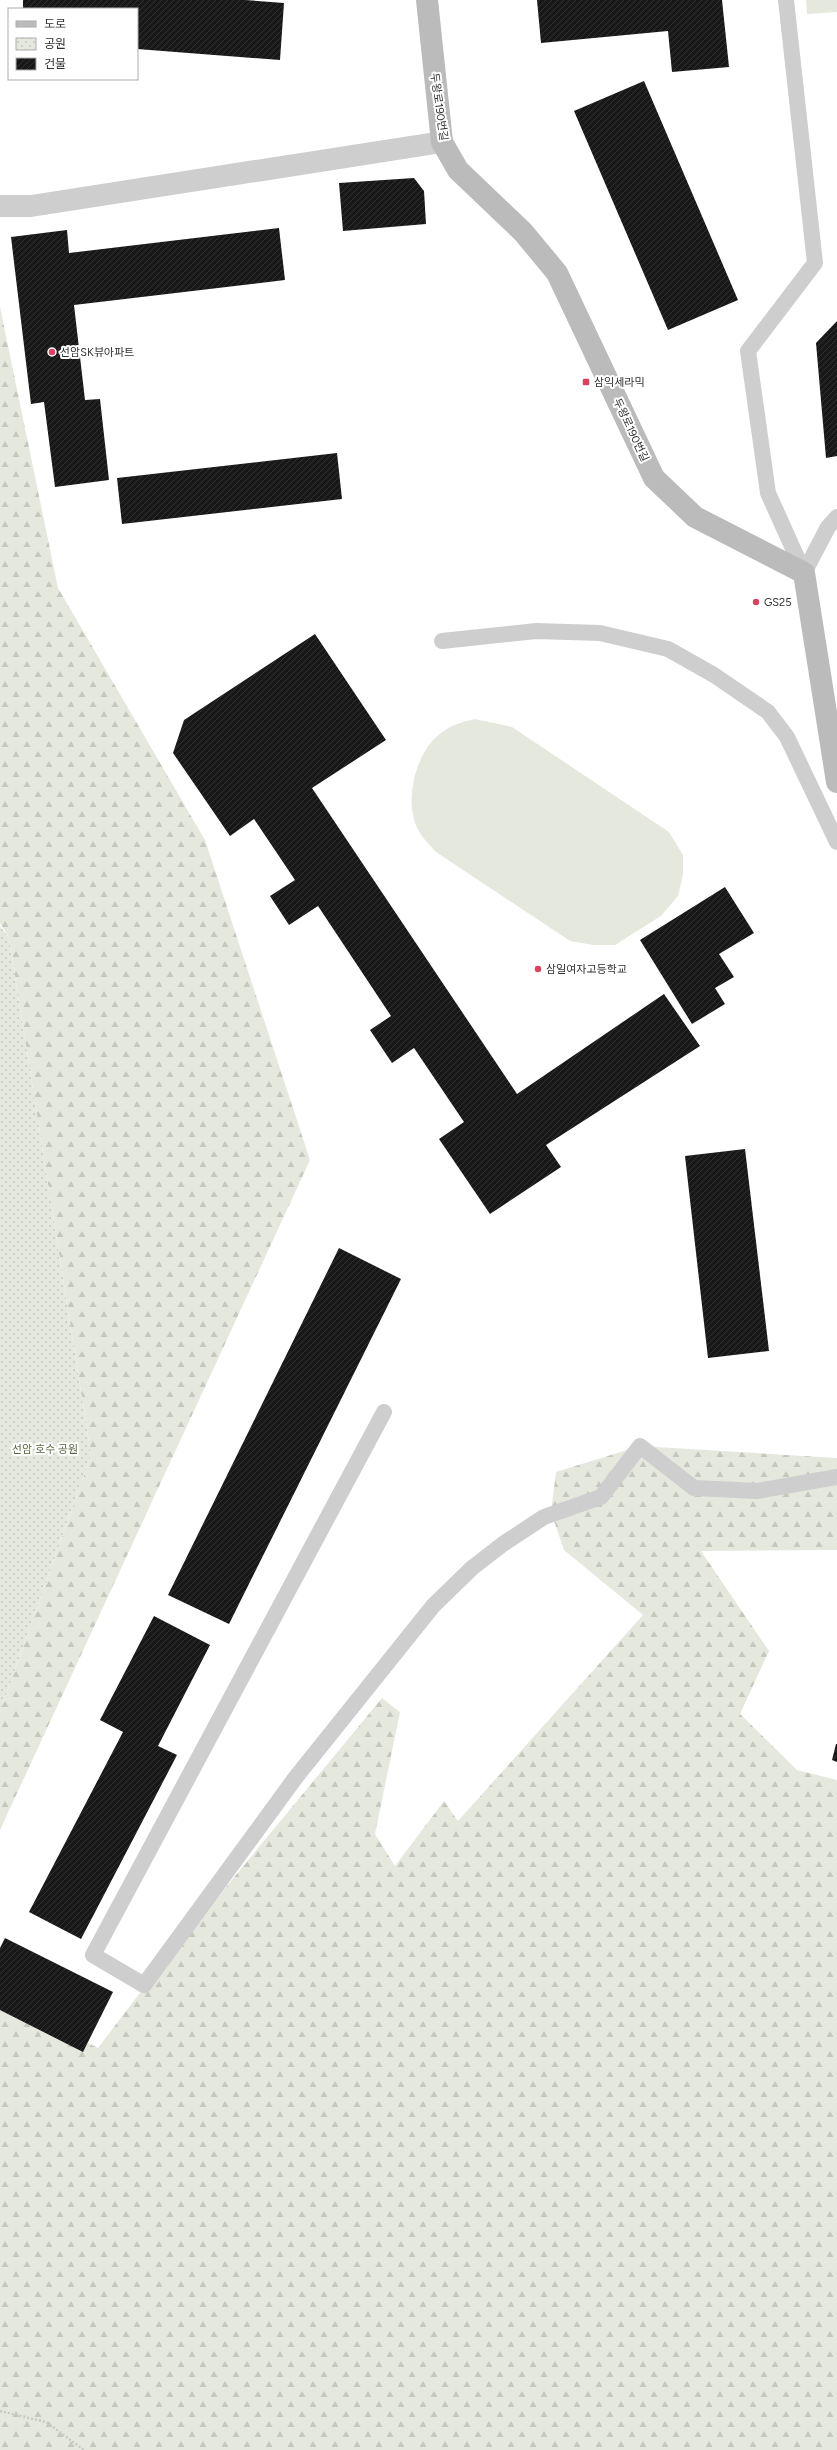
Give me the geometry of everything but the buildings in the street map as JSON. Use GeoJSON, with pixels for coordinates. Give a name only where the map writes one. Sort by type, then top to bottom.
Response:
{"type":"FeatureCollection","features":[{"type":"Feature","properties":{"kind":"street","name":"두왕로190번길"},"geometry":{"type":"LineString","coordinates":[[427,0],[442,142],[458,170],[524,232],[557,273],[654,478],[695,517],[804,573]]}},
{"type":"Feature","properties":{"kind":"street"},"geometry":{"type":"LineString","coordinates":[[0,206],[31,206],[442,142]]}},
{"type":"Feature","properties":{"kind":"street"},"geometry":{"type":"LineString","coordinates":[[804,573],[837,782]]}},
{"type":"Feature","properties":{"kind":"lane"},"geometry":{"type":"LineString","coordinates":[[786,0],[815,263],[748,351],[768,493],[804,573]]}},
{"type":"Feature","properties":{"kind":"lane"},"geometry":{"type":"LineString","coordinates":[[804,573],[828,527],[837,517]]}},
{"type":"Feature","properties":{"kind":"lane"},"geometry":{"type":"LineString","coordinates":[[442,641],[536,631],[579,632],[600,633],[668,649],[714,675],[768,712],[787,736],[837,842]]}},
{"type":"Feature","properties":{"kind":"lane"},"geometry":{"type":"LineString","coordinates":[[384,1412],[93,1955],[144,1985],[296,1777],[393,1654],[433,1606],[472,1568],[503,1544],[544,1517],[601,1497],[640,1446],[694,1488],[757,1491],[837,1477]]}},
{"type":"Feature","properties":{"kind":"path"},"geometry":{"type":"LineString","coordinates":[[0,2411],[46,2422],[84,2450]]}},
{"type":"Feature","properties":{"kind":"green space"},"geometry":{"type":"Polygon","coordinates":[[[806,0],[837,0],[837,12],[807,14],[806,0]]]}},
{"type":"Feature","properties":{"kind":"green space"},"geometry":{"type":"Polygon","coordinates":[[[0,307],[58,588],[205,840],[310,1160],[0,1830],[0,1712],[91,1455],[9,938],[0,923],[0,307]]]}},
{"type":"Feature","properties":{"kind":"green space"},"geometry":{"type":"Polygon","coordinates":[[[475,719],[512,727],[669,832],[683,855],[683,875],[678,896],[661,916],[615,945],[593,945],[570,941],[436,852],[420,833],[415,822],[412,809],[412,794],[418,765],[424,752],[432,741],[441,733],[453,726],[475,719]]]}},
{"type":"Feature","properties":{"kind":"green space","name":"선암 호수 공원"},"geometry":{"type":"Polygon","coordinates":[[[0,926],[9,938],[91,1455],[0,1712],[0,926]]]}},
{"type":"Feature","properties":{"kind":"green space"},"geometry":{"type":"Polygon","coordinates":[[[640,1446],[837,1458],[837,1550],[701,1551],[769,1651],[740,1714],[797,1770],[837,1780],[837,2450],[0,2450],[0,1999],[98,2048],[155,1973],[382,1698],[400,1712],[375,1834],[395,1866],[444,1801],[458,1821],[643,1615],[564,1550],[551,1512],[556,1472],[640,1446]]]}},
{"type":"Feature","properties":{"kind":"place","name":"선암SK뷰아파트"},"geometry":{"type":"Point","coordinates":[52,352]}},
{"type":"Feature","properties":{"kind":"place","name":"삼익세라믹"},"geometry":{"type":"Point","coordinates":[586,382]}},
{"type":"Feature","properties":{"kind":"place","name":"GS25"},"geometry":{"type":"Point","coordinates":[756,602]}},
{"type":"Feature","properties":{"kind":"place","name":"삼일여자고등학교"},"geometry":{"type":"Point","coordinates":[538,969]}}]}
